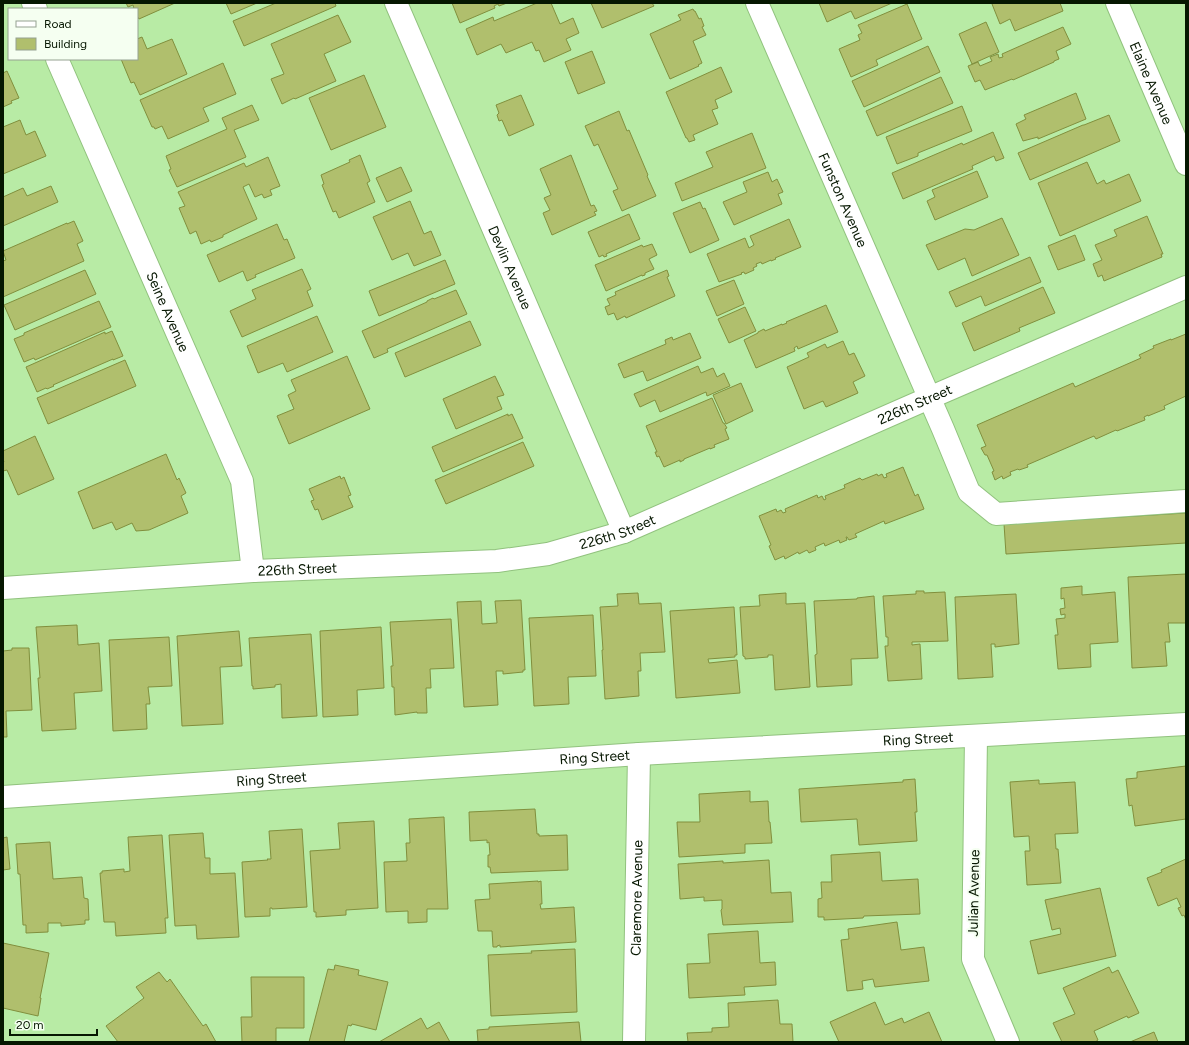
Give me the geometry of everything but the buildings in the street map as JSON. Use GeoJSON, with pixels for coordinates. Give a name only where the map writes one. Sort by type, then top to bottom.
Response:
{"type":"FeatureCollection","features":[{"type":"Feature","properties":{"kind":"street","name":"Devlin Avenue"},"geometry":{"type":"LineString","coordinates":[[396,3],[624,532]]}},
{"type":"Feature","properties":{"kind":"street","name":"Funston Avenue"},"geometry":{"type":"LineString","coordinates":[[757,3],[943,429],[969,492],[996,514],[1186,501]]}},
{"type":"Feature","properties":{"kind":"street","name":"Elaine Avenue"},"geometry":{"type":"LineString","coordinates":[[1117,3],[1186,164]]}},
{"type":"Feature","properties":{"kind":"street","name":"Seine Avenue"},"geometry":{"type":"LineString","coordinates":[[57,60],[242,481],[252,571]]}},
{"type":"Feature","properties":{"kind":"street","name":"226th Street"},"geometry":{"type":"LineString","coordinates":[[3,588],[252,571],[497,561],[548,554],[624,532],[1186,287]]}},
{"type":"Feature","properties":{"kind":"street","name":"Ring Street"},"geometry":{"type":"LineString","coordinates":[[3,797],[639,754],[976,737],[1186,724]]}},
{"type":"Feature","properties":{"kind":"street","name":"Julian Avenue"},"geometry":{"type":"LineString","coordinates":[[976,737],[973,959],[1008,1042]]}},
{"type":"Feature","properties":{"kind":"street","name":"Claremore Avenue"},"geometry":{"type":"LineString","coordinates":[[634,1042],[639,754]]}}]}
